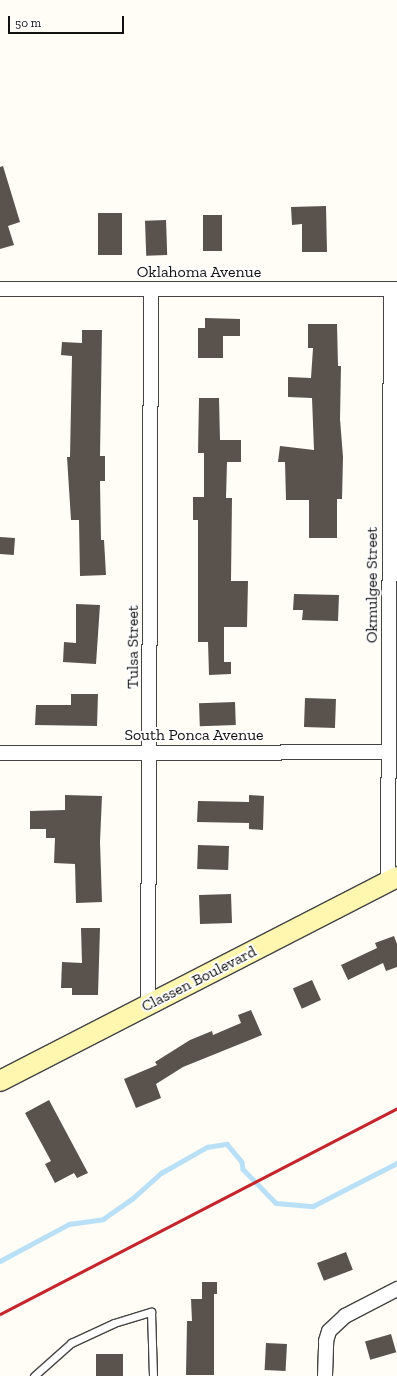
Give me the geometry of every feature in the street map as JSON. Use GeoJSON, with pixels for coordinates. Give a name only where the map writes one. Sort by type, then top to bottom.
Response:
{"type":"FeatureCollection","features":[{"type":"Feature","properties":{"kind":"main road","name":"Classen Boulevard"},"geometry":{"type":"LineString","coordinates":[[0,1081],[392,879]]}},
{"type":"Feature","properties":{"kind":"street","name":"Oklahoma Avenue"},"geometry":{"type":"LineString","coordinates":[[0,288],[394,289]]}},
{"type":"Feature","properties":{"kind":"street","name":"Tulsa Street"},"geometry":{"type":"LineString","coordinates":[[148,1006],[151,289]]}},
{"type":"Feature","properties":{"kind":"street","name":"Okmulgee Street"},"geometry":{"type":"LineString","coordinates":[[392,879],[388,752],[394,289]]}},
{"type":"Feature","properties":{"kind":"street","name":"South Ponca Avenue"},"geometry":{"type":"LineString","coordinates":[[0,753],[388,752]]}},
{"type":"Feature","properties":{"kind":"street"},"geometry":{"type":"LineString","coordinates":[[325,1376],[325,1348],[329,1331],[345,1316],[397,1289]]}},
{"type":"Feature","properties":{"kind":"lane"},"geometry":{"type":"LineString","coordinates":[[34,1376],[71,1342],[114,1323],[151,1312],[153,1376]]}},
{"type":"Feature","properties":{"kind":"building"},"geometry":{"type":"Polygon","coordinates":[[[3,166],[20,222],[8,226],[14,245],[0,249],[0,167],[3,166]]]}},
{"type":"Feature","properties":{"kind":"building"},"geometry":{"type":"Polygon","coordinates":[[[326,206],[327,252],[302,252],[302,224],[292,225],[291,207],[326,206]]]}},
{"type":"Feature","properties":{"kind":"building"},"geometry":{"type":"Polygon","coordinates":[[[98,213],[122,213],[122,255],[98,255],[98,213]]]}},
{"type":"Feature","properties":{"kind":"building"},"geometry":{"type":"Polygon","coordinates":[[[203,215],[222,215],[222,251],[203,251],[203,215]]]}},
{"type":"Feature","properties":{"kind":"building"},"geometry":{"type":"Polygon","coordinates":[[[166,220],[167,255],[146,256],[145,221],[166,220]]]}},
{"type":"Feature","properties":{"kind":"building"},"geometry":{"type":"Polygon","coordinates":[[[205,318],[240,319],[240,336],[223,336],[223,358],[198,358],[198,328],[205,328],[205,318]]]}},
{"type":"Feature","properties":{"kind":"building"},"geometry":{"type":"Polygon","coordinates":[[[308,324],[337,324],[338,366],[341,366],[340,419],[343,457],[342,499],[337,499],[337,538],[309,538],[309,500],[286,500],[285,462],[278,462],[280,446],[314,450],[312,398],[288,397],[288,377],[311,378],[313,348],[308,348],[308,324]]]}},
{"type":"Feature","properties":{"kind":"building"},"geometry":{"type":"Polygon","coordinates":[[[82,330],[102,330],[100,456],[105,456],[105,481],[100,481],[101,540],[104,540],[106,575],[80,576],[79,520],[71,520],[67,457],[70,457],[72,356],[61,355],[62,342],[82,343],[82,330]]]}},
{"type":"Feature","properties":{"kind":"building"},"geometry":{"type":"Polygon","coordinates":[[[199,398],[219,398],[220,440],[241,440],[241,462],[227,462],[226,498],[232,498],[231,581],[248,581],[247,627],[224,627],[224,662],[231,662],[231,674],[209,675],[208,642],[198,642],[198,520],[193,520],[193,497],[204,497],[204,453],[198,453],[199,398]]]}},
{"type":"Feature","properties":{"kind":"building"},"geometry":{"type":"Polygon","coordinates":[[[0,537],[15,538],[14,555],[0,554],[0,537]]]}},
{"type":"Feature","properties":{"kind":"building"},"geometry":{"type":"Polygon","coordinates":[[[294,594],[339,595],[338,621],[302,620],[303,610],[293,610],[294,594]]]}},
{"type":"Feature","properties":{"kind":"building"},"geometry":{"type":"Polygon","coordinates":[[[76,604],[100,605],[96,664],[63,662],[64,642],[76,643],[76,604]]]}},
{"type":"Feature","properties":{"kind":"building"},"geometry":{"type":"Polygon","coordinates":[[[71,694],[98,694],[97,726],[35,725],[36,705],[71,705],[71,694]]]}},
{"type":"Feature","properties":{"kind":"building"},"geometry":{"type":"Polygon","coordinates":[[[305,698],[336,699],[335,728],[304,727],[305,698]]]}},
{"type":"Feature","properties":{"kind":"building"},"geometry":{"type":"Polygon","coordinates":[[[235,702],[236,725],[200,726],[199,703],[235,702]]]}},
{"type":"Feature","properties":{"kind":"building"},"geometry":{"type":"Polygon","coordinates":[[[65,795],[102,796],[100,842],[102,902],[76,903],[75,864],[54,863],[55,838],[46,838],[46,829],[30,829],[30,811],[65,810],[65,795]]]}},
{"type":"Feature","properties":{"kind":"building"},"geometry":{"type":"Polygon","coordinates":[[[249,795],[264,796],[263,830],[249,829],[249,823],[197,822],[198,801],[249,802],[249,795]]]}},
{"type":"Feature","properties":{"kind":"building"},"geometry":{"type":"Polygon","coordinates":[[[198,845],[229,846],[228,870],[197,869],[198,845]]]}},
{"type":"Feature","properties":{"kind":"building"},"geometry":{"type":"Polygon","coordinates":[[[231,894],[232,923],[200,924],[199,895],[231,894]]]}},
{"type":"Feature","properties":{"kind":"building"},"geometry":{"type":"Polygon","coordinates":[[[81,928],[100,928],[98,995],[72,995],[72,988],[61,988],[62,962],[82,963],[81,928]]]}},
{"type":"Feature","properties":{"kind":"building"},"geometry":{"type":"Polygon","coordinates":[[[394,936],[397,944],[397,967],[386,971],[383,963],[348,980],[341,965],[377,948],[375,943],[394,936]]]}},
{"type":"Feature","properties":{"kind":"building"},"geometry":{"type":"Polygon","coordinates":[[[312,980],[321,1000],[302,1009],[293,989],[312,980]]]}},
{"type":"Feature","properties":{"kind":"building"},"geometry":{"type":"Polygon","coordinates":[[[251,1010],[262,1035],[183,1067],[156,1084],[161,1098],[136,1108],[124,1079],[157,1065],[155,1062],[190,1040],[212,1031],[213,1035],[241,1023],[238,1015],[251,1010]]]}},
{"type":"Feature","properties":{"kind":"building"},"geometry":{"type":"Polygon","coordinates":[[[49,1100],[88,1173],[77,1178],[74,1173],[55,1183],[45,1164],[51,1161],[25,1113],[49,1100]]]}},
{"type":"Feature","properties":{"kind":"building"},"geometry":{"type":"Polygon","coordinates":[[[346,1252],[353,1270],[324,1281],[317,1263],[346,1252]]]}},
{"type":"Feature","properties":{"kind":"building"},"geometry":{"type":"Polygon","coordinates":[[[202,1282],[217,1282],[217,1294],[214,1294],[214,1375],[186,1375],[187,1321],[192,1321],[191,1299],[202,1299],[202,1282]]]}},
{"type":"Feature","properties":{"kind":"building"},"geometry":{"type":"Polygon","coordinates":[[[391,1334],[396,1352],[370,1360],[365,1341],[391,1334]]]}},
{"type":"Feature","properties":{"kind":"building"},"geometry":{"type":"Polygon","coordinates":[[[266,1343],[287,1344],[286,1371],[265,1370],[266,1343]]]}},
{"type":"Feature","properties":{"kind":"building"},"geometry":{"type":"Polygon","coordinates":[[[96,1354],[123,1354],[123,1376],[96,1376],[96,1354]]]}},
{"type":"Feature","properties":{"kind":"waterway"},"geometry":{"type":"LineString","coordinates":[[0,1261],[69,1224],[103,1219],[132,1199],[161,1173],[207,1147],[227,1144],[242,1162],[243,1169],[276,1203],[313,1206],[397,1163]]}},
{"type":"Feature","properties":{"kind":"railway"},"geometry":{"type":"LineString","coordinates":[[0,1314],[397,1108]]}}]}
